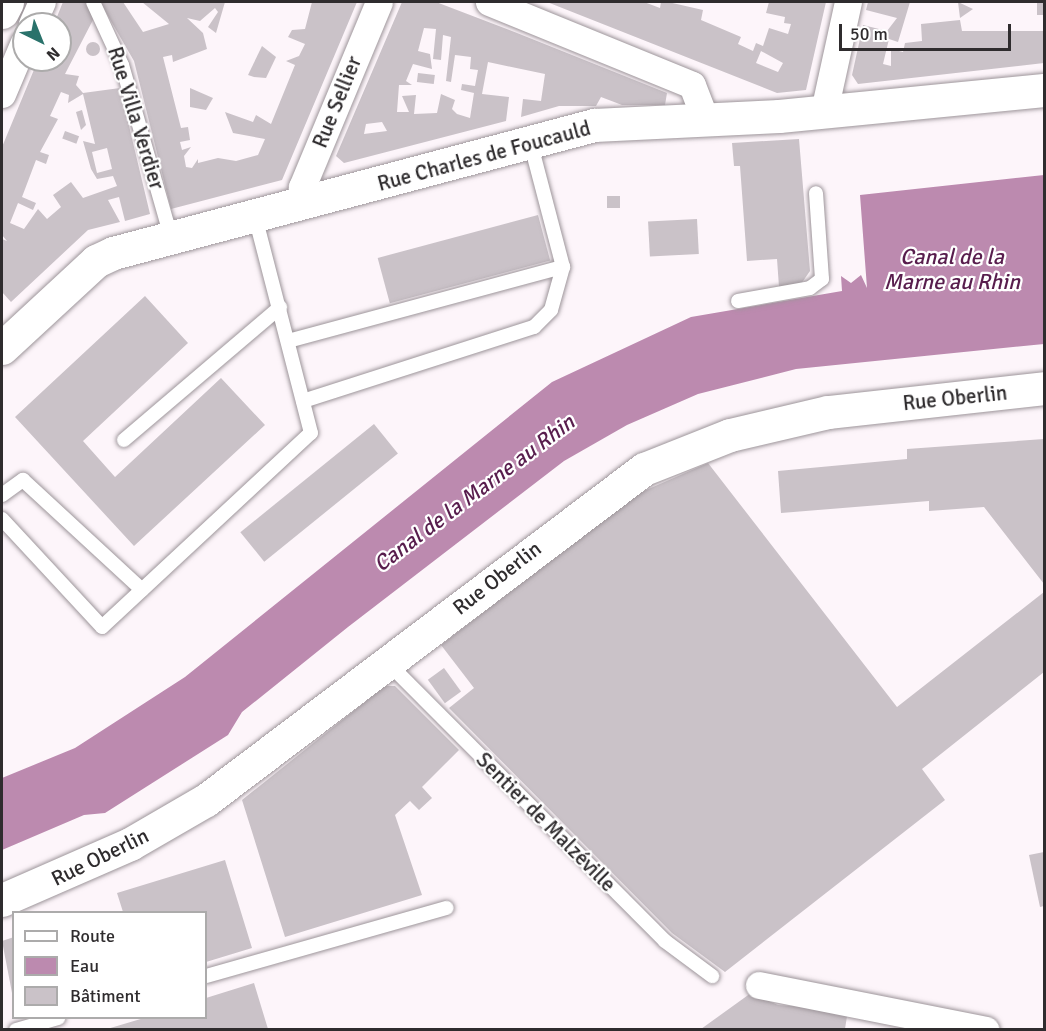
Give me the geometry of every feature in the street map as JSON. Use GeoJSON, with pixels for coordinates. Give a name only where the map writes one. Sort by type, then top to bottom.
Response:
{"type":"FeatureCollection","features":[{"type":"Feature","properties":{"kind":"street"},"geometry":{"type":"LineString","coordinates":[[2,12],[7,2]]}},
{"type":"Feature","properties":{"kind":"street","name":"Rue Sellier"},"geometry":{"type":"LineString","coordinates":[[301,205],[302,187],[379,2]]}},
{"type":"Feature","properties":{"kind":"street"},"geometry":{"type":"LineString","coordinates":[[489,2],[692,85],[705,119]]}},
{"type":"Feature","properties":{"kind":"street"},"geometry":{"type":"LineString","coordinates":[[824,111],[848,2]]}},
{"type":"Feature","properties":{"kind":"street"},"geometry":{"type":"LineString","coordinates":[[2,94],[12,70]]}},
{"type":"Feature","properties":{"kind":"street","name":"Rue Charles de Foucauld"},"geometry":{"type":"LineString","coordinates":[[2,348],[96,261],[171,237],[531,145],[594,125],[824,111],[1044,90]]}},
{"type":"Feature","properties":{"kind":"street","name":"Rue Oberlin"},"geometry":{"type":"LineString","coordinates":[[2,900],[130,844],[206,800],[386,661],[644,469],[730,435],[828,412],[1044,388]]}},
{"type":"Feature","properties":{"kind":"street"},"geometry":{"type":"LineString","coordinates":[[759,985],[986,1029]]}},
{"type":"Feature","properties":{"kind":"lane","name":"Rue Villa Verdier"},"geometry":{"type":"LineString","coordinates":[[93,2],[122,65],[171,237]]}},
{"type":"Feature","properties":{"kind":"lane"},"geometry":{"type":"LineString","coordinates":[[303,401],[534,327],[551,310],[563,267],[531,145]]}},
{"type":"Feature","properties":{"kind":"lane"},"geometry":{"type":"LineString","coordinates":[[738,301],[810,288],[822,279],[816,193]]}},
{"type":"Feature","properties":{"kind":"lane"},"geometry":{"type":"LineString","coordinates":[[2,519],[102,627],[311,433],[255,216]]}},
{"type":"Feature","properties":{"kind":"lane"},"geometry":{"type":"LineString","coordinates":[[288,341],[563,267]]}},
{"type":"Feature","properties":{"kind":"lane"},"geometry":{"type":"LineString","coordinates":[[124,440],[280,307]]}},
{"type":"Feature","properties":{"kind":"lane"},"geometry":{"type":"LineString","coordinates":[[2,495],[23,480],[142,590]]}},
{"type":"Feature","properties":{"kind":"lane","name":"Sentier de Malzéville"},"geometry":{"type":"LineString","coordinates":[[386,661],[664,941],[712,976]]}},
{"type":"Feature","properties":{"kind":"lane"},"geometry":{"type":"LineString","coordinates":[[207,976],[447,908]]}},
{"type":"Feature","properties":{"kind":"lane"},"geometry":{"type":"LineString","coordinates":[[16,1029],[51,1019]]}},
{"type":"Feature","properties":{"kind":"water","name":"Canal de la Marne au Rhin"},"geometry":{"type":"Polygon","coordinates":[[[1044,175],[1044,344],[796,369],[698,394],[627,425],[564,461],[348,627],[242,712],[228,735],[105,813],[84,815],[2,850],[2,778],[75,748],[185,677],[552,382],[691,317],[842,291],[841,276],[851,283],[861,275],[867,288],[860,195],[1044,175]]]}},
{"type":"Feature","properties":{"kind":"building"},"geometry":{"type":"Polygon","coordinates":[[[63,2],[87,2],[95,16],[72,60],[72,12],[59,12],[63,2]]]}},
{"type":"Feature","properties":{"kind":"building"},"geometry":{"type":"Polygon","coordinates":[[[100,2],[123,2],[143,32],[169,24],[142,2],[225,2],[216,33],[208,27],[218,12],[215,8],[200,21],[187,18],[203,33],[207,49],[173,62],[172,55],[163,57],[181,128],[188,127],[190,140],[180,142],[182,150],[191,147],[184,156],[186,167],[192,168],[198,159],[198,163],[218,158],[236,161],[258,155],[265,139],[233,133],[225,112],[253,122],[256,115],[271,124],[295,65],[286,61],[299,56],[305,44],[288,37],[292,30],[305,29],[312,2],[357,2],[282,180],[171,209],[134,61],[100,2]]]}},
{"type":"Feature","properties":{"kind":"building"},"geometry":{"type":"Polygon","coordinates":[[[402,2],[436,2],[667,93],[665,105],[622,105],[601,97],[596,106],[559,106],[521,117],[523,99],[541,101],[545,74],[488,62],[482,94],[509,97],[506,121],[344,163],[336,156],[402,2]],[[424,28],[418,51],[430,54],[432,69],[413,64],[406,81],[412,85],[399,85],[397,112],[409,112],[402,96],[416,95],[414,114],[437,113],[441,94],[455,100],[452,109],[457,114],[470,118],[474,93],[461,90],[462,84],[475,86],[478,70],[470,69],[471,57],[455,55],[451,82],[446,81],[451,37],[443,35],[441,60],[433,59],[436,29],[424,28]],[[382,122],[366,124],[364,134],[387,131],[382,122]]]}},
{"type":"Feature","properties":{"kind":"building"},"geometry":{"type":"Polygon","coordinates":[[[547,2],[644,2],[660,8],[661,2],[668,2],[703,10],[701,20],[741,37],[738,44],[753,51],[756,43],[763,46],[769,28],[788,34],[791,24],[784,23],[785,17],[766,13],[769,2],[826,2],[806,90],[777,93],[547,2]],[[761,51],[756,63],[778,72],[783,63],[761,51]]]}},
{"type":"Feature","properties":{"kind":"building"},"geometry":{"type":"Polygon","coordinates":[[[868,2],[910,2],[898,42],[889,39],[883,64],[891,66],[891,49],[903,52],[905,43],[922,41],[921,24],[960,20],[962,31],[1044,31],[1044,63],[858,84],[852,75],[863,25],[887,31],[897,18],[866,10],[868,2]]]}},
{"type":"Feature","properties":{"kind":"building"},"geometry":{"type":"Polygon","coordinates":[[[958,2],[973,9],[960,18],[958,2]]]}},
{"type":"Feature","properties":{"kind":"building"},"geometry":{"type":"Polygon","coordinates":[[[1037,2],[1044,2],[1044,15],[1037,15],[1037,2]]]}},
{"type":"Feature","properties":{"kind":"building"},"geometry":{"type":"Polygon","coordinates":[[[90,42],[96,42],[100,49],[96,56],[90,56],[86,52],[86,46],[90,42]]]}},
{"type":"Feature","properties":{"kind":"building"},"geometry":{"type":"Polygon","coordinates":[[[262,46],[276,57],[266,78],[248,75],[262,46]]]}},
{"type":"Feature","properties":{"kind":"building"},"geometry":{"type":"Polygon","coordinates":[[[33,72],[66,72],[65,74],[79,76],[76,85],[83,93],[120,88],[150,214],[125,221],[119,197],[108,200],[120,222],[88,230],[11,302],[2,292],[2,239],[7,241],[2,235],[2,147],[33,72]],[[61,92],[50,116],[58,119],[40,152],[49,155],[46,164],[36,160],[22,197],[36,203],[33,210],[18,203],[10,223],[24,229],[38,209],[47,219],[61,207],[53,195],[71,182],[83,198],[117,186],[113,176],[97,179],[91,169],[83,141],[95,144],[83,94],[68,103],[69,95],[61,92]],[[107,148],[92,152],[97,173],[112,169],[107,148]]]}},
{"type":"Feature","properties":{"kind":"building"},"geometry":{"type":"Polygon","coordinates":[[[418,73],[435,75],[434,84],[417,82],[418,73]]]}},
{"type":"Feature","properties":{"kind":"building"},"geometry":{"type":"Polygon","coordinates":[[[190,88],[213,98],[206,110],[190,107],[190,88]]]}},
{"type":"Feature","properties":{"kind":"building"},"geometry":{"type":"Polygon","coordinates":[[[82,110],[86,125],[81,130],[76,112],[82,110]]]}},
{"type":"Feature","properties":{"kind":"building"},"geometry":{"type":"Polygon","coordinates":[[[65,131],[79,136],[76,144],[62,139],[65,131]]]}},
{"type":"Feature","properties":{"kind":"building"},"geometry":{"type":"Polygon","coordinates":[[[799,139],[810,271],[801,284],[779,287],[777,259],[747,261],[740,166],[734,166],[732,143],[799,139]]]}},
{"type":"Feature","properties":{"kind":"building"},"geometry":{"type":"Polygon","coordinates":[[[607,196],[620,196],[620,208],[607,208],[607,196]]]}},
{"type":"Feature","properties":{"kind":"building"},"geometry":{"type":"Polygon","coordinates":[[[538,215],[550,260],[390,303],[378,258],[538,215]]]}},
{"type":"Feature","properties":{"kind":"building"},"geometry":{"type":"Polygon","coordinates":[[[697,219],[699,254],[650,257],[648,222],[697,219]]]}},
{"type":"Feature","properties":{"kind":"building"},"geometry":{"type":"Polygon","coordinates":[[[145,296],[188,343],[83,441],[115,477],[221,378],[265,425],[134,546],[15,417],[145,296]]]}},
{"type":"Feature","properties":{"kind":"building"},"geometry":{"type":"Polygon","coordinates":[[[374,424],[398,454],[264,562],[240,532],[374,424]]]}},
{"type":"Feature","properties":{"kind":"building"},"geometry":{"type":"Polygon","coordinates":[[[1044,439],[1044,584],[984,507],[929,511],[929,501],[781,513],[778,471],[907,459],[907,449],[1044,439]]]}},
{"type":"Feature","properties":{"kind":"building"},"geometry":{"type":"Polygon","coordinates":[[[708,463],[897,707],[1044,592],[1044,672],[922,769],[945,800],[725,972],[672,933],[449,708],[474,688],[441,645],[637,494],[708,463]]]}},
{"type":"Feature","properties":{"kind":"building"},"geometry":{"type":"Polygon","coordinates":[[[444,668],[461,691],[445,703],[428,680],[444,668]]]}},
{"type":"Feature","properties":{"kind":"building"},"geometry":{"type":"Polygon","coordinates":[[[385,686],[395,686],[459,750],[422,787],[432,798],[419,810],[410,801],[395,815],[422,895],[285,937],[242,800],[385,686]]]}},
{"type":"Feature","properties":{"kind":"building"},"geometry":{"type":"Polygon","coordinates":[[[1044,852],[1044,906],[1040,907],[1029,855],[1044,852]]]}},
{"type":"Feature","properties":{"kind":"building"},"geometry":{"type":"Polygon","coordinates":[[[225,860],[252,948],[207,962],[207,911],[123,911],[117,893],[225,860]]]}},
{"type":"Feature","properties":{"kind":"building"},"geometry":{"type":"Polygon","coordinates":[[[12,938],[12,993],[2,941],[12,938]]]}},
{"type":"Feature","properties":{"kind":"building"},"geometry":{"type":"Polygon","coordinates":[[[254,983],[268,1029],[107,1029],[141,1019],[207,1019],[207,998],[254,983]]]}},
{"type":"Feature","properties":{"kind":"building"},"geometry":{"type":"Polygon","coordinates":[[[751,993],[778,1005],[848,1010],[845,1029],[701,1029],[751,993]]]}}]}
